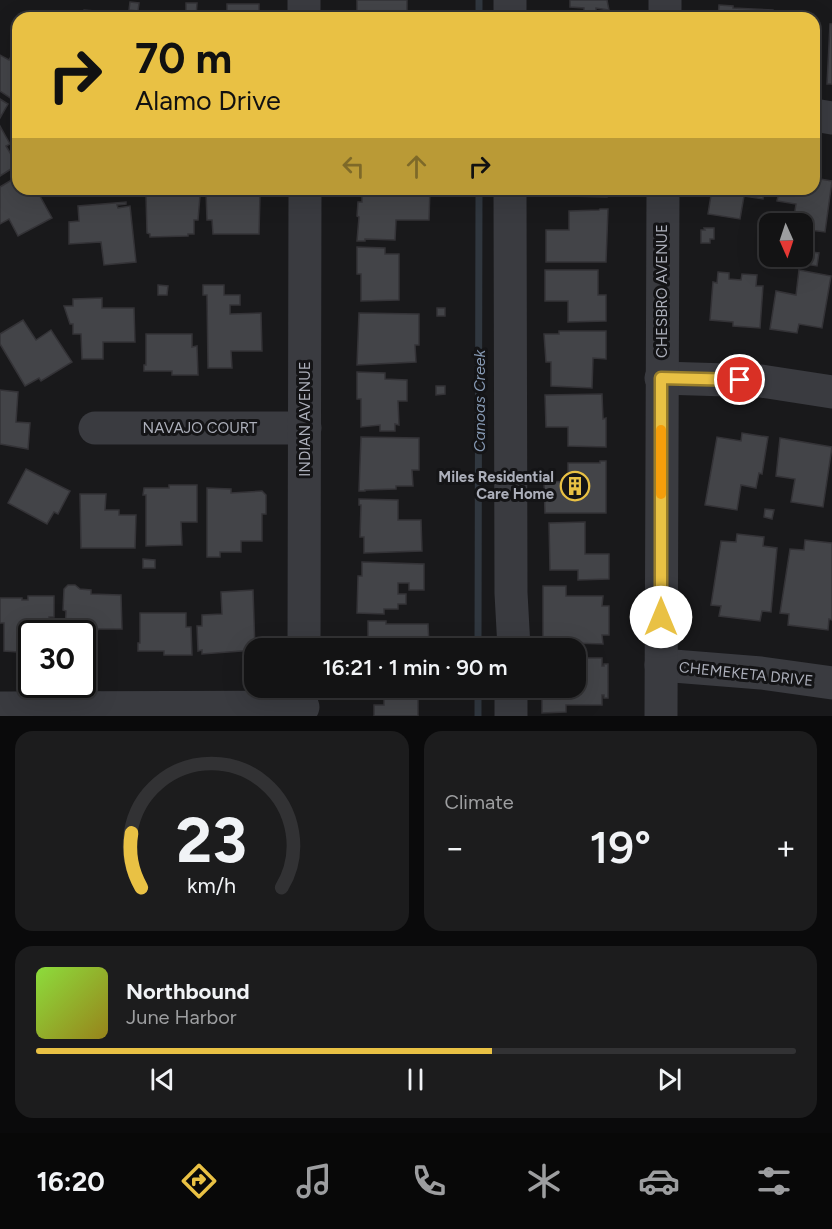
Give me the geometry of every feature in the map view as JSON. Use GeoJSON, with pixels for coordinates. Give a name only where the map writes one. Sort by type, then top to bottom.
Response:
{"type":"FeatureCollection","features":[{"type":"Feature","properties":{"kind":"street","name":"INDIAN AVENUE"},"geometry":{"type":"LineString","coordinates":[[304,638],[305,195]]}},
{"type":"Feature","properties":{"kind":"street"},"geometry":{"type":"LineString","coordinates":[[510,195],[511,594],[513,638]]}},
{"type":"Feature","properties":{"kind":"street","name":"CHESBRO AVENUE"},"geometry":{"type":"LineString","coordinates":[[661,716],[663,195]]}},
{"type":"Feature","properties":{"kind":"street"},"geometry":{"type":"LineString","coordinates":[[661,378],[761,381],[832,392]]}},
{"type":"Feature","properties":{"kind":"street","name":"NAVAJO COURT"},"geometry":{"type":"LineString","coordinates":[[96,428],[305,428]]}},
{"type":"Feature","properties":{"kind":"street","name":"CHEMEKETA DRIVE"},"geometry":{"type":"LineString","coordinates":[[661,665],[761,672],[832,683]]}},
{"type":"Feature","properties":{"kind":"street"},"geometry":{"type":"LineString","coordinates":[[511,698],[511,716]]}},
{"type":"Feature","properties":{"kind":"street"},"geometry":{"type":"LineString","coordinates":[[0,708],[303,703]]}},
{"type":"Feature","properties":{"kind":"building"},"geometry":{"type":"Polygon","coordinates":[[[357,0],[407,0],[407,12],[357,12],[357,0]]]}},
{"type":"Feature","properties":{"kind":"building"},"geometry":{"type":"Polygon","coordinates":[[[570,0],[607,0],[609,10],[596,8],[596,12],[584,12],[584,8],[570,7],[570,0]]]}},
{"type":"Feature","properties":{"kind":"building"},"geometry":{"type":"Polygon","coordinates":[[[130,2],[139,3],[138,11],[129,10],[130,2]]]}},
{"type":"Feature","properties":{"kind":"building"},"geometry":{"type":"Polygon","coordinates":[[[186,3],[197,3],[196,12],[186,12],[186,3]]]}},
{"type":"Feature","properties":{"kind":"building"},"geometry":{"type":"Polygon","coordinates":[[[227,4],[259,4],[259,12],[227,12],[227,4]]]}},
{"type":"Feature","properties":{"kind":"building"},"geometry":{"type":"Polygon","coordinates":[[[719,5],[773,10],[773,12],[718,12],[719,5]]]}},
{"type":"Feature","properties":{"kind":"building"},"geometry":{"type":"Polygon","coordinates":[[[830,24],[832,24],[832,84],[827,84],[830,24]]]}},
{"type":"Feature","properties":{"kind":"building"},"geometry":{"type":"Polygon","coordinates":[[[0,55],[9,60],[12,55],[12,99],[0,91],[0,55]]]}},
{"type":"Feature","properties":{"kind":"building"},"geometry":{"type":"Polygon","coordinates":[[[0,99],[8,104],[0,118],[0,99]]]}},
{"type":"Feature","properties":{"kind":"building"},"geometry":{"type":"Polygon","coordinates":[[[0,126],[10,144],[6,146],[12,156],[12,172],[11,169],[0,176],[0,126]]]}},
{"type":"Feature","properties":{"kind":"building"},"geometry":{"type":"Polygon","coordinates":[[[820,179],[832,181],[825,232],[813,230],[813,213],[795,213],[796,204],[777,201],[778,195],[820,195],[820,179]]]}},
{"type":"Feature","properties":{"kind":"building"},"geometry":{"type":"Polygon","coordinates":[[[12,180],[12,195],[39,195],[52,218],[18,236],[9,219],[0,224],[0,187],[12,180]]]}},
{"type":"Feature","properties":{"kind":"building"},"geometry":{"type":"Polygon","coordinates":[[[206,195],[260,195],[259,234],[213,234],[212,220],[207,220],[206,195]]]}},
{"type":"Feature","properties":{"kind":"building"},"geometry":{"type":"Polygon","coordinates":[[[362,195],[430,195],[429,220],[396,220],[395,240],[357,241],[358,202],[362,202],[362,195]]]}},
{"type":"Feature","properties":{"kind":"building"},"geometry":{"type":"Polygon","coordinates":[[[607,195],[607,197],[568,196],[607,195]]]}},
{"type":"Feature","properties":{"kind":"building"},"geometry":{"type":"Polygon","coordinates":[[[711,195],[763,195],[763,199],[744,196],[740,219],[708,214],[711,195]]]}},
{"type":"Feature","properties":{"kind":"building"},"geometry":{"type":"Polygon","coordinates":[[[146,196],[200,196],[198,220],[194,220],[194,234],[150,237],[147,233],[146,196]]]}},
{"type":"Feature","properties":{"kind":"building"},"geometry":{"type":"Polygon","coordinates":[[[126,202],[126,204],[117,205],[118,208],[130,206],[136,262],[104,265],[101,242],[69,244],[69,222],[79,221],[78,206],[126,202]]]}},
{"type":"Feature","properties":{"kind":"building"},"geometry":{"type":"Polygon","coordinates":[[[608,209],[606,262],[546,262],[546,230],[569,230],[569,211],[608,209]]]}},
{"type":"Feature","properties":{"kind":"building"},"geometry":{"type":"Polygon","coordinates":[[[704,228],[714,228],[714,239],[710,239],[710,243],[701,243],[701,230],[705,230],[704,228]]]}},
{"type":"Feature","properties":{"kind":"building"},"geometry":{"type":"Polygon","coordinates":[[[357,247],[385,248],[385,254],[399,254],[399,300],[361,301],[361,274],[357,274],[357,247]]]}},
{"type":"Feature","properties":{"kind":"building"},"geometry":{"type":"Polygon","coordinates":[[[813,252],[819,253],[817,266],[813,265],[813,252]]]}},
{"type":"Feature","properties":{"kind":"building"},"geometry":{"type":"Polygon","coordinates":[[[545,270],[598,270],[598,295],[606,295],[606,321],[568,322],[568,301],[545,301],[545,270]]]}},
{"type":"Feature","properties":{"kind":"building"},"geometry":{"type":"Polygon","coordinates":[[[799,270],[831,276],[822,328],[799,324],[797,333],[770,329],[776,291],[796,295],[799,270]]]}},
{"type":"Feature","properties":{"kind":"building"},"geometry":{"type":"Polygon","coordinates":[[[718,272],[729,273],[729,279],[741,280],[742,274],[757,275],[756,286],[763,286],[760,328],[733,326],[733,322],[710,320],[713,282],[717,283],[718,272]]]}},
{"type":"Feature","properties":{"kind":"building"},"geometry":{"type":"Polygon","coordinates":[[[158,285],[168,286],[167,295],[158,295],[158,285]]]}},
{"type":"Feature","properties":{"kind":"building"},"geometry":{"type":"Polygon","coordinates":[[[203,285],[224,285],[224,295],[240,295],[240,305],[230,305],[230,314],[261,313],[262,351],[231,351],[232,368],[208,368],[207,295],[203,295],[203,285]]]}},
{"type":"Feature","properties":{"kind":"building"},"geometry":{"type":"Polygon","coordinates":[[[102,298],[102,308],[134,308],[135,342],[103,342],[103,359],[82,359],[81,334],[73,334],[73,324],[70,324],[64,306],[73,306],[73,299],[102,298]]]}},
{"type":"Feature","properties":{"kind":"building"},"geometry":{"type":"Polygon","coordinates":[[[437,308],[445,308],[445,316],[437,316],[437,308]]]}},
{"type":"Feature","properties":{"kind":"building"},"geometry":{"type":"Polygon","coordinates":[[[359,313],[419,314],[419,345],[415,345],[416,362],[357,365],[359,313]]]}},
{"type":"Feature","properties":{"kind":"building"},"geometry":{"type":"Polygon","coordinates":[[[23,320],[36,340],[51,330],[72,362],[41,381],[39,378],[25,386],[0,344],[0,334],[23,320]]]}},
{"type":"Feature","properties":{"kind":"building"},"geometry":{"type":"Polygon","coordinates":[[[559,331],[606,331],[606,359],[593,358],[592,388],[551,386],[551,362],[546,362],[544,334],[559,334],[559,331]]]}},
{"type":"Feature","properties":{"kind":"building"},"geometry":{"type":"Polygon","coordinates":[[[146,334],[192,334],[192,347],[197,346],[198,375],[172,375],[172,371],[144,371],[146,334]]]}},
{"type":"Feature","properties":{"kind":"building"},"geometry":{"type":"Polygon","coordinates":[[[357,372],[385,373],[385,379],[407,380],[407,401],[398,401],[399,425],[395,424],[395,431],[380,431],[380,425],[361,427],[361,399],[357,399],[357,372]]]}},
{"type":"Feature","properties":{"kind":"building"},"geometry":{"type":"Polygon","coordinates":[[[436,386],[445,386],[445,394],[436,395],[436,386]]]}},
{"type":"Feature","properties":{"kind":"building"},"geometry":{"type":"Polygon","coordinates":[[[0,390],[18,392],[16,422],[30,423],[28,449],[0,444],[0,390]]]}},
{"type":"Feature","properties":{"kind":"building"},"geometry":{"type":"Polygon","coordinates":[[[602,394],[603,419],[606,418],[606,447],[568,446],[568,427],[546,427],[545,395],[602,394]]]}},
{"type":"Feature","properties":{"kind":"building"},"geometry":{"type":"Polygon","coordinates":[[[742,433],[768,437],[762,474],[759,473],[756,488],[741,485],[737,510],[705,505],[717,437],[741,441],[742,433]]]}},
{"type":"Feature","properties":{"kind":"building"},"geometry":{"type":"Polygon","coordinates":[[[361,437],[419,438],[419,470],[412,470],[413,486],[359,491],[361,437]]]}},
{"type":"Feature","properties":{"kind":"building"},"geometry":{"type":"Polygon","coordinates":[[[780,438],[832,447],[823,507],[791,502],[795,479],[776,476],[780,438]]]}},
{"type":"Feature","properties":{"kind":"building","name":"Miles Residential Care Home"},"geometry":{"type":"Polygon","coordinates":[[[600,461],[606,461],[606,513],[545,513],[544,481],[568,482],[568,463],[600,463],[600,461]]]}},
{"type":"Feature","properties":{"kind":"building"},"geometry":{"type":"Polygon","coordinates":[[[26,469],[70,491],[58,514],[54,512],[47,524],[8,503],[26,469]]]}},
{"type":"Feature","properties":{"kind":"building"},"geometry":{"type":"Polygon","coordinates":[[[169,485],[197,485],[197,522],[181,522],[182,545],[146,546],[144,488],[169,488],[169,485]]]}},
{"type":"Feature","properties":{"kind":"building"},"geometry":{"type":"Polygon","coordinates":[[[207,488],[231,489],[231,493],[262,491],[266,495],[266,514],[262,514],[262,541],[241,541],[241,552],[220,552],[220,557],[207,557],[207,488]]]}},
{"type":"Feature","properties":{"kind":"building"},"geometry":{"type":"Polygon","coordinates":[[[80,494],[106,494],[105,510],[119,510],[119,515],[136,515],[135,548],[81,548],[80,494]]]}},
{"type":"Feature","properties":{"kind":"building"},"geometry":{"type":"Polygon","coordinates":[[[359,499],[398,500],[398,520],[421,520],[422,551],[364,553],[364,537],[360,537],[361,505],[359,505],[359,499]]]}},
{"type":"Feature","properties":{"kind":"building"},"geometry":{"type":"Polygon","coordinates":[[[765,509],[774,510],[772,519],[764,517],[765,509]]]}},
{"type":"Feature","properties":{"kind":"building"},"geometry":{"type":"Polygon","coordinates":[[[585,522],[585,554],[609,554],[609,579],[578,580],[578,570],[550,570],[549,523],[585,522]]]}},
{"type":"Feature","properties":{"kind":"building"},"geometry":{"type":"Polygon","coordinates":[[[737,534],[764,537],[763,546],[777,548],[771,612],[762,611],[760,621],[719,616],[721,606],[711,605],[721,541],[736,542],[737,534]]]}},
{"type":"Feature","properties":{"kind":"building"},"geometry":{"type":"Polygon","coordinates":[[[805,540],[832,543],[832,620],[829,619],[828,630],[788,625],[789,614],[780,613],[790,549],[804,550],[805,540]]]}},
{"type":"Feature","properties":{"kind":"building"},"geometry":{"type":"Polygon","coordinates":[[[143,559],[155,560],[155,568],[143,568],[143,559]]]}},
{"type":"Feature","properties":{"kind":"building"},"geometry":{"type":"Polygon","coordinates":[[[362,562],[424,564],[424,590],[409,590],[409,583],[398,583],[398,594],[406,594],[406,604],[398,604],[398,609],[384,609],[384,614],[357,613],[358,576],[362,576],[362,562]]]}},
{"type":"Feature","properties":{"kind":"building"},"geometry":{"type":"Polygon","coordinates":[[[68,585],[75,585],[80,589],[91,590],[91,594],[121,595],[122,629],[98,629],[96,632],[96,620],[66,620],[66,611],[63,610],[64,589],[68,585]]]}},
{"type":"Feature","properties":{"kind":"building"},"geometry":{"type":"Polygon","coordinates":[[[543,586],[566,586],[566,596],[603,596],[602,606],[609,606],[609,635],[602,635],[603,644],[586,643],[586,638],[543,638],[543,586]]]}},
{"type":"Feature","properties":{"kind":"building"},"geometry":{"type":"Polygon","coordinates":[[[253,590],[255,638],[244,638],[244,651],[202,654],[202,650],[198,651],[197,626],[202,626],[202,615],[222,614],[221,592],[253,590]]]}},
{"type":"Feature","properties":{"kind":"building"},"geometry":{"type":"Polygon","coordinates":[[[28,596],[54,596],[54,617],[49,617],[49,620],[18,620],[18,652],[4,651],[4,623],[0,623],[0,598],[28,600],[28,596]]]}},
{"type":"Feature","properties":{"kind":"building"},"geometry":{"type":"Polygon","coordinates":[[[140,613],[186,613],[186,627],[191,627],[192,655],[164,655],[164,651],[138,651],[140,613]]]}},
{"type":"Feature","properties":{"kind":"building"},"geometry":{"type":"Polygon","coordinates":[[[368,621],[386,621],[386,624],[428,624],[429,638],[368,638],[368,621]]]}},
{"type":"Feature","properties":{"kind":"building"},"geometry":{"type":"Polygon","coordinates":[[[586,658],[602,658],[602,666],[608,664],[608,698],[602,695],[602,705],[566,705],[566,712],[542,713],[542,698],[586,698],[586,658]]]}},
{"type":"Feature","properties":{"kind":"building"},"geometry":{"type":"Polygon","coordinates":[[[384,698],[418,698],[418,716],[374,716],[374,705],[384,705],[384,698]]]}},
{"type":"Feature","properties":{"kind":"waterway","name":"Canoas Creek"},"geometry":{"type":"LineString","coordinates":[[479,0],[479,12]]}},
{"type":"Feature","properties":{"kind":"waterway","name":"Canoas Creek"},"geometry":{"type":"LineString","coordinates":[[478,638],[479,195]]}},
{"type":"Feature","properties":{"kind":"waterway","name":"Canoas Creek"},"geometry":{"type":"LineString","coordinates":[[478,698],[478,716]]}},
{"type":"Feature","properties":{"kind":"slow traffic"},"geometry":{"type":"LineString","coordinates":[[661,430],[661,494]]}},
{"type":"Feature","properties":{"kind":"place","name":"Miles Residential Care Home"},"geometry":{"type":"Point","coordinates":[575,486]}},
{"type":"Feature","properties":{"kind":"route"},"geometry":{"type":"LineString","coordinates":[[661,617],[661,378],[740,380]]}}]}
